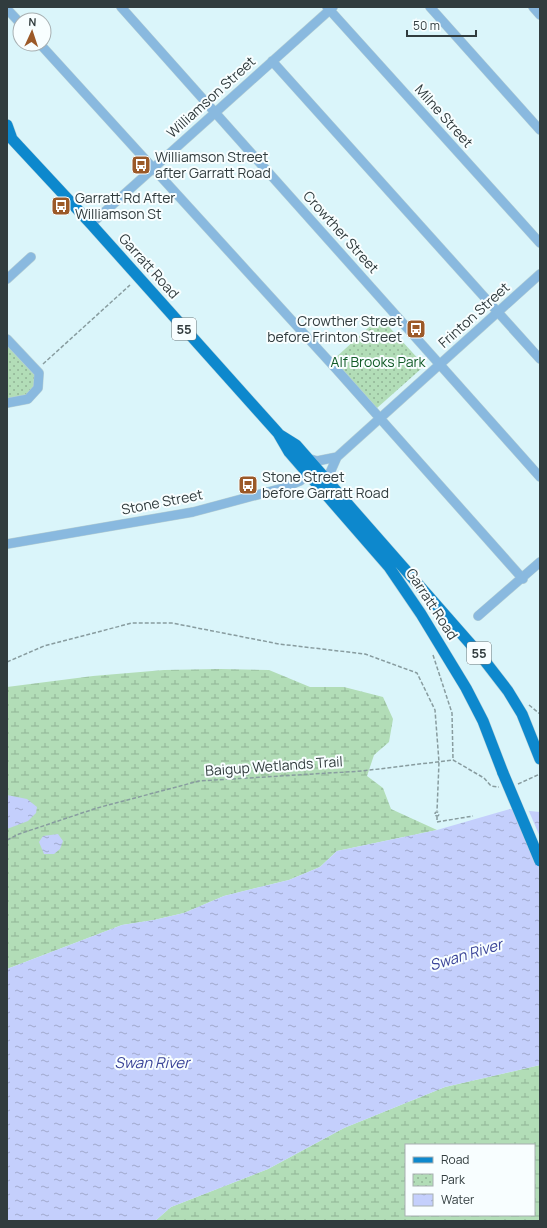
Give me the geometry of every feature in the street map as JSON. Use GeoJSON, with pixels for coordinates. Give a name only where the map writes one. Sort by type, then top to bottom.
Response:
{"type":"FeatureCollection","features":[{"type":"Feature","properties":{"kind":"main road","name":"Garratt Road"},"geometry":{"type":"LineString","coordinates":[[7,125],[9,138],[91,224],[278,433],[289,452],[330,484],[481,656],[508,691],[522,714],[540,759]]}},
{"type":"Feature","properties":{"kind":"main road","name":"Garratt Road"},"geometry":{"type":"LineString","coordinates":[[278,433],[296,445],[307,458],[311,470],[389,567],[430,628],[469,694],[482,721],[540,861]]}},
{"type":"Feature","properties":{"kind":"street","name":"Crowther Street"},"geometry":{"type":"LineString","coordinates":[[121,7],[540,477]]}},
{"type":"Feature","properties":{"kind":"street"},"geometry":{"type":"LineString","coordinates":[[430,7],[540,130]]}},
{"type":"Feature","properties":{"kind":"street"},"geometry":{"type":"LineString","coordinates":[[533,7],[540,15]]}},
{"type":"Feature","properties":{"kind":"street","name":"Williamson Street"},"geometry":{"type":"LineString","coordinates":[[91,224],[330,8]]}},
{"type":"Feature","properties":{"kind":"street","name":"Milne Street"},"geometry":{"type":"LineString","coordinates":[[330,8],[540,243]]}},
{"type":"Feature","properties":{"kind":"street"},"geometry":{"type":"LineString","coordinates":[[47,52],[154,168],[523,578]]}},
{"type":"Feature","properties":{"kind":"street"},"geometry":{"type":"LineString","coordinates":[[272,61],[540,359]]}},
{"type":"Feature","properties":{"kind":"street"},"geometry":{"type":"LineString","coordinates":[[7,279],[31,257]]}},
{"type":"Feature","properties":{"kind":"street","name":"Frinton Street"},"geometry":{"type":"LineString","coordinates":[[330,484],[329,475],[337,457],[540,274]]}},
{"type":"Feature","properties":{"kind":"street"},"geometry":{"type":"LineString","coordinates":[[7,338],[39,373],[38,388],[28,399],[7,403]]}},
{"type":"Feature","properties":{"kind":"street"},"geometry":{"type":"LineString","coordinates":[[307,458],[317,461],[337,457]]}},
{"type":"Feature","properties":{"kind":"street","name":"Stone Street"},"geometry":{"type":"LineString","coordinates":[[7,544],[193,512],[283,488],[300,481],[311,470]]}},
{"type":"Feature","properties":{"kind":"street"},"geometry":{"type":"LineString","coordinates":[[478,616],[540,562]]}},
{"type":"Feature","properties":{"kind":"path"},"geometry":{"type":"LineString","coordinates":[[36,370],[130,286]]}},
{"type":"Feature","properties":{"kind":"path"},"geometry":{"type":"LineString","coordinates":[[7,662],[44,646],[132,623],[172,624],[279,644],[365,654],[417,673],[435,710],[440,762],[437,811],[435,813],[437,822],[473,816]]}},
{"type":"Feature","properties":{"kind":"path"},"geometry":{"type":"LineString","coordinates":[[432,649],[452,713],[453,760],[484,778],[491,786],[500,788]]}},
{"type":"Feature","properties":{"kind":"path"},"geometry":{"type":"LineString","coordinates":[[526,702],[540,714]]}},
{"type":"Feature","properties":{"kind":"path","name":"Baigup Wetlands Trail"},"geometry":{"type":"LineString","coordinates":[[7,840],[20,834],[97,808],[198,782],[362,771],[453,760]]}},
{"type":"Feature","properties":{"kind":"path"},"geometry":{"type":"LineString","coordinates":[[511,787],[540,774]]}},
{"type":"Feature","properties":{"kind":"green space","name":"Alf Brooks Park"},"geometry":{"type":"Polygon","coordinates":[[[380,317],[422,363],[422,368],[377,408],[333,360],[380,317]]]}},
{"type":"Feature","properties":{"kind":"green space"},"geometry":{"type":"Polygon","coordinates":[[[7,339],[39,373],[28,399],[7,403],[7,339]]]}},
{"type":"Feature","properties":{"kind":"green space"},"geometry":{"type":"Polygon","coordinates":[[[164,670],[269,670],[310,687],[344,687],[383,697],[393,719],[389,742],[374,755],[367,776],[383,788],[391,809],[437,830],[337,851],[320,867],[289,880],[224,896],[184,913],[122,925],[7,969],[7,687],[93,676],[164,670]]]}},
{"type":"Feature","properties":{"kind":"green space"},"geometry":{"type":"Polygon","coordinates":[[[540,1065],[540,1221],[155,1221],[171,1207],[268,1169],[344,1128],[445,1087],[540,1065]]]}},
{"type":"Feature","properties":{"kind":"water"},"geometry":{"type":"Polygon","coordinates":[[[7,795],[27,799],[37,807],[36,813],[28,821],[7,829],[7,795]]]}},
{"type":"Feature","properties":{"kind":"water","name":"Swan River"},"geometry":{"type":"Polygon","coordinates":[[[510,809],[540,812],[540,1065],[445,1087],[344,1128],[268,1169],[171,1207],[155,1221],[7,1221],[7,969],[122,925],[184,913],[224,896],[289,880],[320,867],[337,851],[437,830],[510,809]]]}},
{"type":"Feature","properties":{"kind":"water"},"geometry":{"type":"Polygon","coordinates":[[[58,834],[63,841],[60,849],[54,854],[44,854],[39,842],[43,836],[58,834]]]}},
{"type":"Feature","properties":{"kind":"pier"},"geometry":{"type":"Polygon","coordinates":[[[515,808],[528,809],[540,837],[540,869],[515,808]]]}},
{"type":"Feature","properties":{"kind":"place","name":"Williamson Street after Garratt Road"},"geometry":{"type":"Point","coordinates":[141,165]}},
{"type":"Feature","properties":{"kind":"place","name":"Garratt Rd After Williamson St"},"geometry":{"type":"Point","coordinates":[61,206]}},
{"type":"Feature","properties":{"kind":"place","name":"Crowther Street before Frinton Street"},"geometry":{"type":"Point","coordinates":[416,329]}},
{"type":"Feature","properties":{"kind":"place","name":"Stone Street before Garratt Road"},"geometry":{"type":"Point","coordinates":[248,485]}}]}
